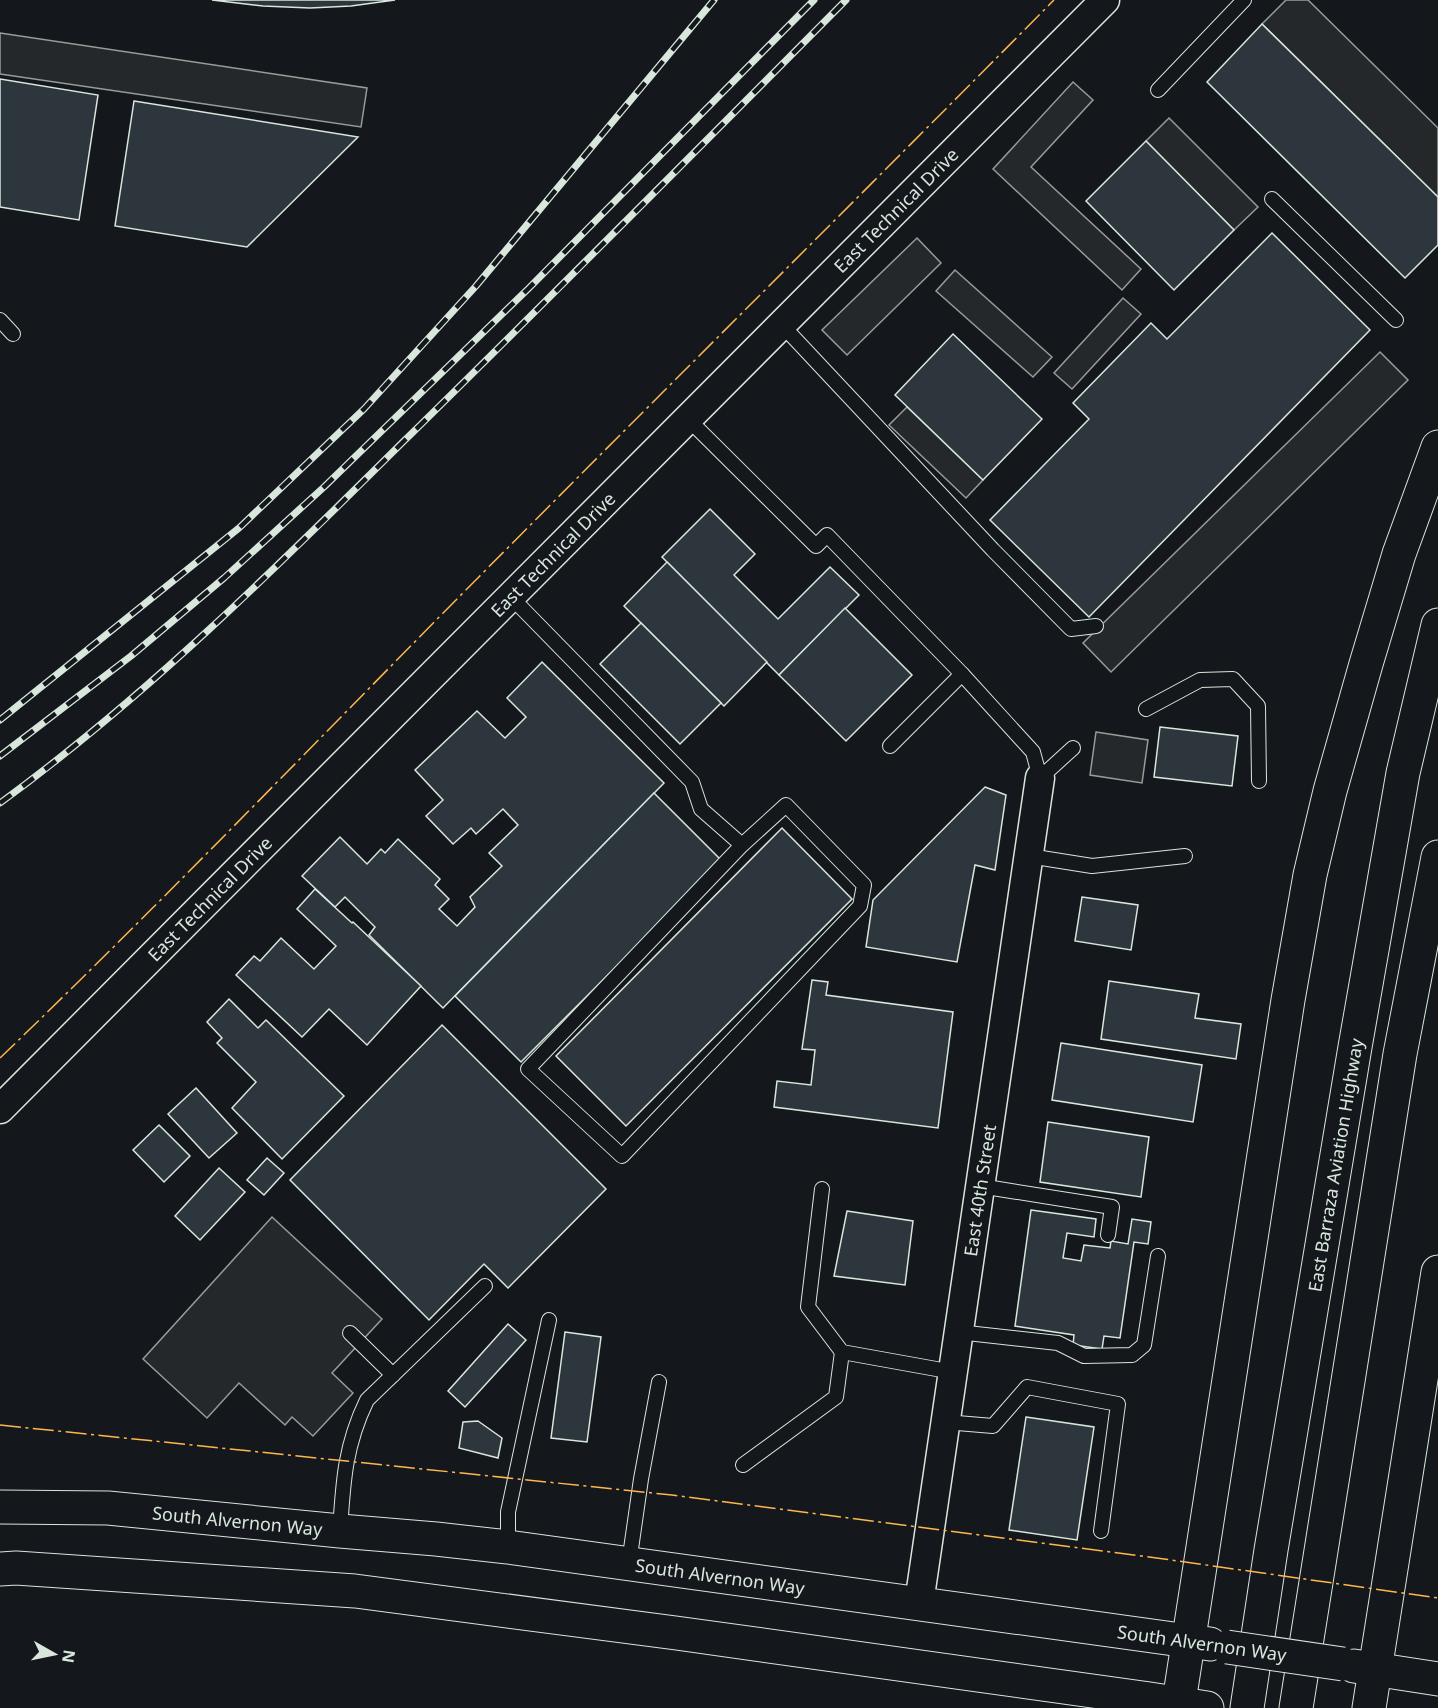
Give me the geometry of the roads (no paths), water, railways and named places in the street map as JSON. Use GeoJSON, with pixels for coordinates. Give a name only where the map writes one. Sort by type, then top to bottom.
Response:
{"type":"FeatureCollection","features":[{"type":"Feature","properties":{"kind":"main road"},"geometry":{"type":"LineString","coordinates":[[0,1569],[355,1591],[1150,1699],[1188,1707],[1188,1641],[1288,999],[1310,875],[1330,791],[1366,664],[1399,554],[1438,447]]}},
{"type":"Feature","properties":{"kind":"main road","name":"East Barraza Aviation Highway"},"geometry":{"type":"LineString","coordinates":[[1247,1708],[1271,1550],[1403,773],[1438,625]]}},
{"type":"Feature","properties":{"kind":"main road"},"geometry":{"type":"LineString","coordinates":[[1296,1708],[1400,1054],[1438,856]]}},
{"type":"Feature","properties":{"kind":"main road"},"geometry":{"type":"LineString","coordinates":[[1369,1708],[1438,1272]]}},
{"type":"Feature","properties":{"kind":"main road","name":"South Alvernon Way"},"geometry":{"type":"LineString","coordinates":[[0,1507],[108,1508],[508,1547],[1188,1641],[1438,1679]]}},
{"type":"Feature","properties":{"kind":"street","name":"East Technical Drive"},"geometry":{"type":"LineString","coordinates":[[0,1109],[1106,0]]}},
{"type":"Feature","properties":{"kind":"street","name":"East 40th Street"},"geometry":{"type":"LineString","coordinates":[[919,1603],[1040,778]]}},
{"type":"Feature","properties":{"kind":"lane"},"geometry":{"type":"LineString","coordinates":[[1158,90],[1244,0]]}},
{"type":"Feature","properties":{"kind":"lane"},"geometry":{"type":"LineString","coordinates":[[1272,199],[1396,320]]}},
{"type":"Feature","properties":{"kind":"lane"},"geometry":{"type":"LineString","coordinates":[[0,320],[13,334]]}},
{"type":"Feature","properties":{"kind":"lane"},"geometry":{"type":"LineString","coordinates":[[782,325],[993,550],[1071,629],[1096,626]]}},
{"type":"Feature","properties":{"kind":"lane"},"geometry":{"type":"LineString","coordinates":[[688,419],[816,546],[827,535],[962,674],[1033,752],[1040,778],[1073,748]]}},
{"type":"Feature","properties":{"kind":"lane"},"geometry":{"type":"LineString","coordinates":[[511,597],[692,782],[701,809],[742,845]]}},
{"type":"Feature","properties":{"kind":"lane"},"geometry":{"type":"LineString","coordinates":[[890,746],[962,674]]}},
{"type":"Feature","properties":{"kind":"lane"},"geometry":{"type":"LineString","coordinates":[[1146,709],[1200,680],[1233,680],[1258,706],[1259,781]]}},
{"type":"Feature","properties":{"kind":"lane"},"geometry":{"type":"LineString","coordinates":[[786,805],[864,885],[860,906],[622,1156],[528,1069],[742,845],[786,805]]}},
{"type":"Feature","properties":{"kind":"lane"},"geometry":{"type":"LineString","coordinates":[[1029,856],[1092,866],[1185,856]]}},
{"type":"Feature","properties":{"kind":"lane"},"geometry":{"type":"LineString","coordinates":[[980,1186],[1112,1207],[1108,1235]]}},
{"type":"Feature","properties":{"kind":"lane"},"geometry":{"type":"LineString","coordinates":[[822,1189],[808,1307],[842,1352],[952,1372]]}},
{"type":"Feature","properties":{"kind":"lane"},"geometry":{"type":"LineString","coordinates":[[958,1332],[1058,1343],[1084,1356],[1132,1355],[1144,1346],[1158,1256]]}},
{"type":"Feature","properties":{"kind":"lane"},"geometry":{"type":"LineString","coordinates":[[340,1531],[342,1491],[348,1450],[356,1423],[367,1400],[485,1286]]}},
{"type":"Feature","properties":{"kind":"lane"},"geometry":{"type":"LineString","coordinates":[[508,1547],[508,1512],[549,1320]]}},
{"type":"Feature","properties":{"kind":"lane"},"geometry":{"type":"LineString","coordinates":[[350,1333],[393,1375]]}},
{"type":"Feature","properties":{"kind":"lane"},"geometry":{"type":"LineString","coordinates":[[743,1465],[836,1397],[842,1352]]}},
{"type":"Feature","properties":{"kind":"lane"},"geometry":{"type":"LineString","coordinates":[[628,1563],[659,1382]]}},
{"type":"Feature","properties":{"kind":"lane"},"geometry":{"type":"LineString","coordinates":[[945,1422],[993,1426],[1027,1387],[1118,1404],[1101,1531]]}},
{"type":"Feature","properties":{"kind":"railway"},"geometry":{"type":"LineString","coordinates":[[0,720],[239,528],[364,409],[476,286],[714,0]]}},
{"type":"Feature","properties":{"kind":"railway"},"geometry":{"type":"LineString","coordinates":[[0,756],[131,656],[224,578],[324,487],[528,289],[814,0]]}},
{"type":"Feature","properties":{"kind":"railway"},"geometry":{"type":"LineString","coordinates":[[0,803],[54,762],[159,675],[260,582],[517,330],[846,0]]}}]}
